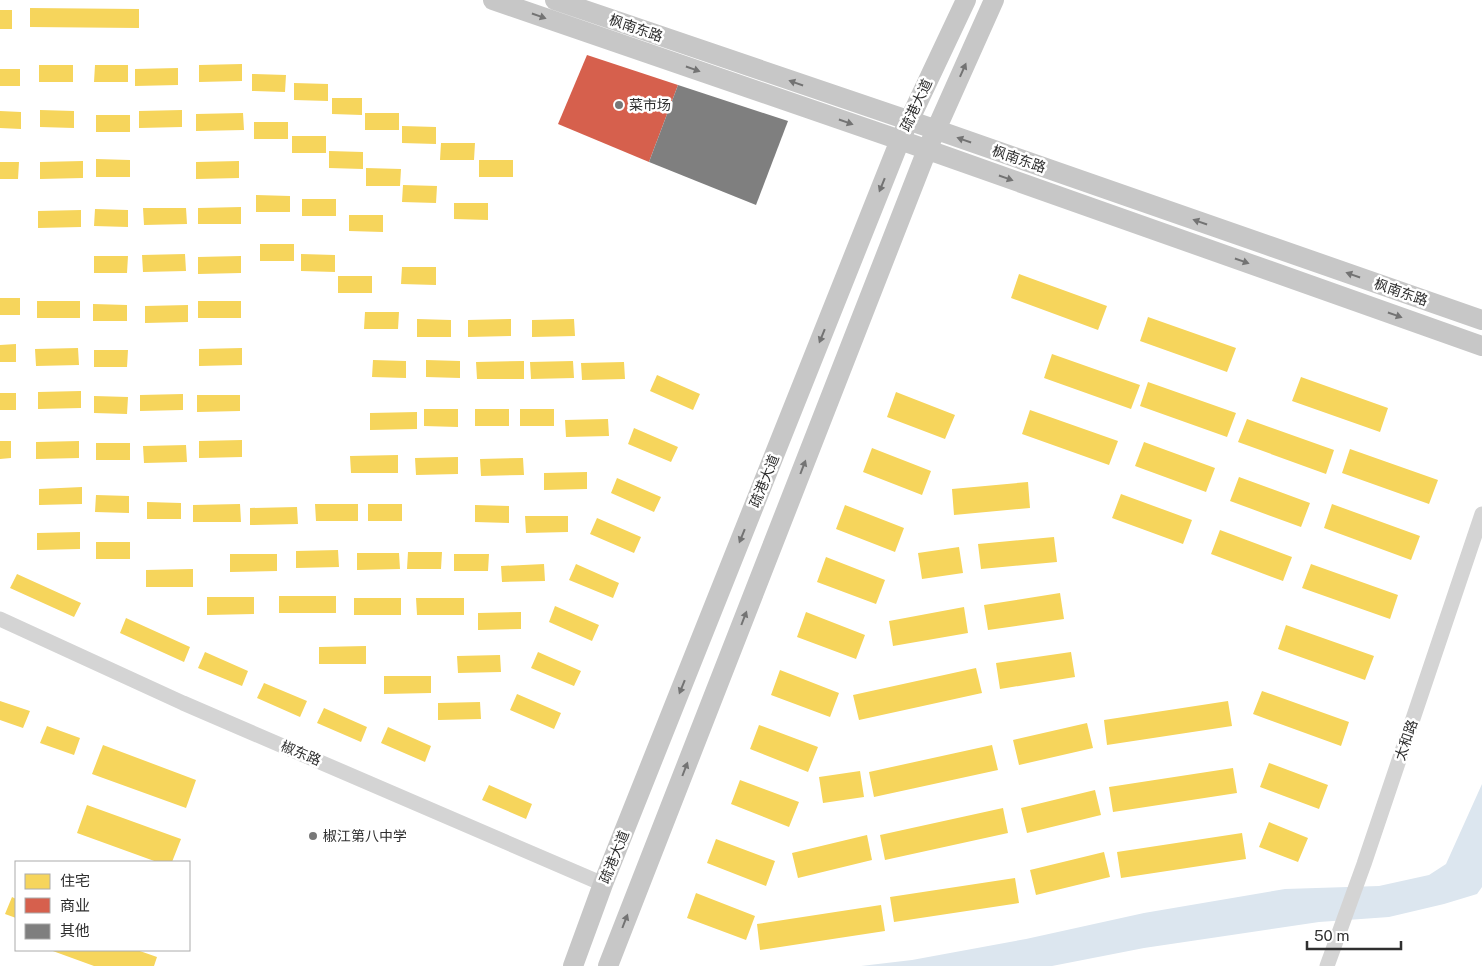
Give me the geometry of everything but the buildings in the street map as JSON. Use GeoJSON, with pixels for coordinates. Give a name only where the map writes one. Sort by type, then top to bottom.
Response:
{"type":"FeatureCollection","features":[{"type":"Feature","properties":{"kind":"main road"},"geometry":{"type":"LineString","coordinates":[[493,0],[900,140],[1482,346]]}},
{"type":"Feature","properties":{"kind":"main road","name":"枫南东路"},"geometry":{"type":"LineString","coordinates":[[555,0],[1482,320]]}},
{"type":"Feature","properties":{"kind":"main road","name":"疏港大道"},"geometry":{"type":"LineString","coordinates":[[573,966],[603,884],[900,140],[966,0]]}},
{"type":"Feature","properties":{"kind":"main road","name":"疏港大道"},"geometry":{"type":"LineString","coordinates":[[608,966],[927,150],[994,0]]}},
{"type":"Feature","properties":{"kind":"street","name":"太和路"},"geometry":{"type":"LineString","coordinates":[[1327,966],[1364,864],[1482,514]]}},
{"type":"Feature","properties":{"kind":"street","name":"椒东路"},"geometry":{"type":"LineString","coordinates":[[0,619],[183,703],[603,884]]}},
{"type":"Feature","properties":{"kind":"shaded area"},"geometry":{"type":"Polygon","coordinates":[[[1482,784],[1482,887],[1477,894],[1444,904],[1389,917],[1319,922],[1144,948],[1052,966],[861,966],[912,960],[1026,939],[1144,913],[1285,889],[1379,886],[1429,875],[1446,864],[1482,784]]]}},
{"type":"Feature","properties":{"kind":"place","name":"菜市场"},"geometry":{"type":"Point","coordinates":[619,105]}},
{"type":"Feature","properties":{"kind":"place","name":"椒江第八中学"},"geometry":{"type":"Point","coordinates":[313,836]}}]}
